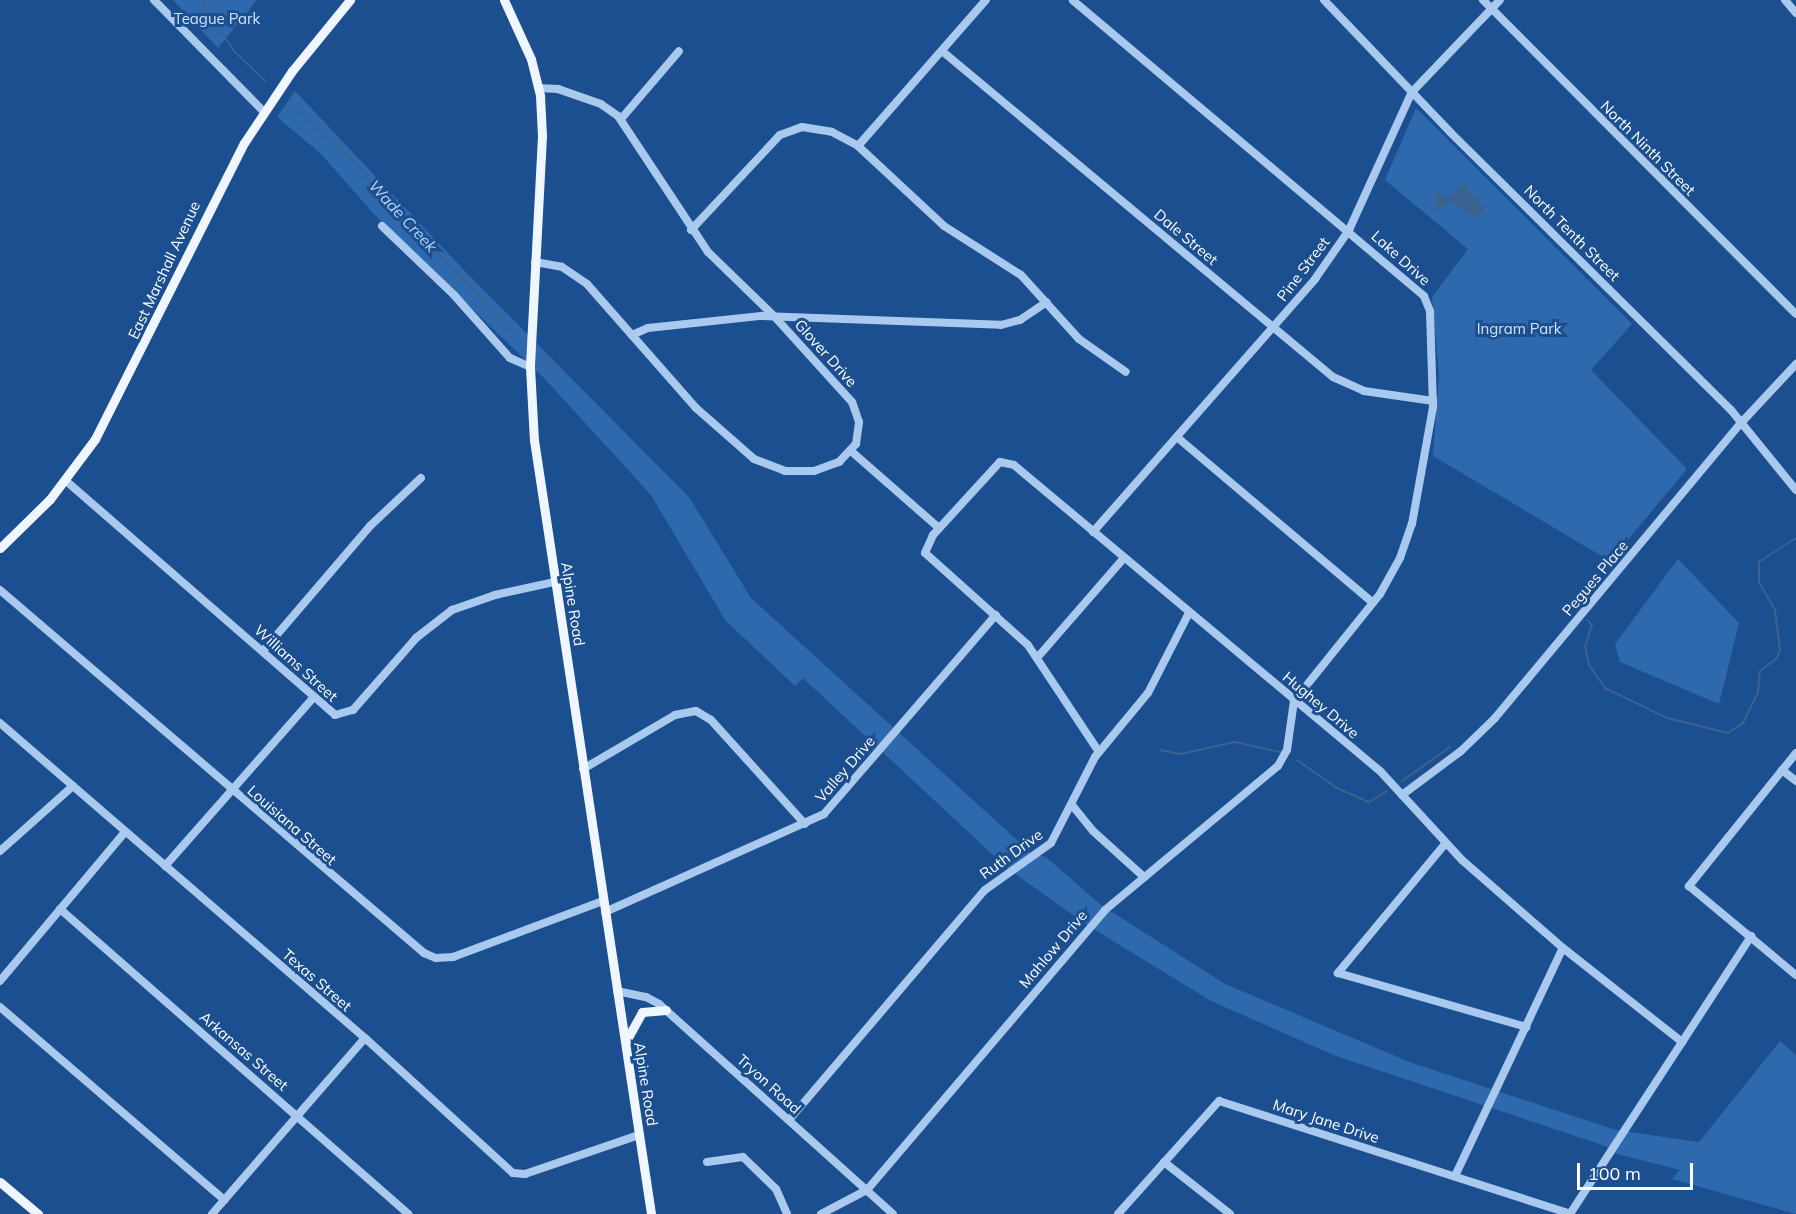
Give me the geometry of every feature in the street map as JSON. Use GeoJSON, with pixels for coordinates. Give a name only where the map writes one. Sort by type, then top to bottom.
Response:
{"type":"FeatureCollection","features":[{"type":"Feature","properties":{"kind":"main road","name":"East Marshall Avenue"},"geometry":{"type":"LineString","coordinates":[[0,548],[65,480],[118,399],[222,181],[263,111],[350,0]]}},
{"type":"Feature","properties":{"kind":"main road","name":"Alpine Road"},"geometry":{"type":"LineString","coordinates":[[504,0],[529,52],[539,88],[542,136],[530,367],[534,447],[651,1214]]}},
{"type":"Feature","properties":{"kind":"main road"},"geometry":{"type":"LineString","coordinates":[[625,1043],[630,1028],[642,1012],[666,1010]]}},
{"type":"Feature","properties":{"kind":"main road"},"geometry":{"type":"LineString","coordinates":[[0,1182],[38,1214]]}},
{"type":"Feature","properties":{"kind":"street"},"geometry":{"type":"LineString","coordinates":[[154,0],[263,111]]}},
{"type":"Feature","properties":{"kind":"street"},"geometry":{"type":"LineString","coordinates":[[858,146],[986,0]]}},
{"type":"Feature","properties":{"kind":"street","name":"Lake Drive"},"geometry":{"type":"LineString","coordinates":[[1073,0],[1417,287],[1426,300],[1433,401],[1410,531],[1395,568],[1373,603],[1308,679],[1294,701]]}},
{"type":"Feature","properties":{"kind":"street","name":"North Tenth Street"},"geometry":{"type":"LineString","coordinates":[[1324,0],[1412,92],[1741,423],[1796,490]]}},
{"type":"Feature","properties":{"kind":"street","name":"North Ninth Street"},"geometry":{"type":"LineString","coordinates":[[1483,0],[1796,314]]}},
{"type":"Feature","properties":{"kind":"street","name":"Pine Street"},"geometry":{"type":"LineString","coordinates":[[1094,532],[1315,279],[1349,230],[1412,92],[1500,0]]}},
{"type":"Feature","properties":{"kind":"street"},"geometry":{"type":"LineString","coordinates":[[1785,0],[1796,14]]}},
{"type":"Feature","properties":{"kind":"street"},"geometry":{"type":"LineString","coordinates":[[621,119],[679,51]]}},
{"type":"Feature","properties":{"kind":"street","name":"Dale Street"},"geometry":{"type":"LineString","coordinates":[[942,51],[1348,386],[1433,401]]}},
{"type":"Feature","properties":{"kind":"street","name":"Glover Drive"},"geometry":{"type":"LineString","coordinates":[[539,88],[558,89],[601,104],[621,119],[691,230],[714,258],[774,316],[854,405],[860,429],[851,451]]}},
{"type":"Feature","properties":{"kind":"street"},"geometry":{"type":"LineString","coordinates":[[691,230],[784,133],[802,127],[818,128],[858,146],[939,222],[1017,272],[1079,339],[1126,372]]}},
{"type":"Feature","properties":{"kind":"street"},"geometry":{"type":"LineString","coordinates":[[382,226],[479,321],[510,357],[530,367]]}},
{"type":"Feature","properties":{"kind":"street"},"geometry":{"type":"LineString","coordinates":[[535,262],[557,266],[584,281],[696,408],[760,462],[786,471],[814,471],[834,465],[851,451],[939,528],[927,545],[926,555],[996,615],[1037,658],[1099,753]]}},
{"type":"Feature","properties":{"kind":"street"},"geometry":{"type":"LineString","coordinates":[[632,335],[648,328],[774,316],[1001,325],[1020,320],[1047,303]]}},
{"type":"Feature","properties":{"kind":"street","name":"Pegues Place"},"geometry":{"type":"LineString","coordinates":[[1402,795],[1461,751],[1495,718],[1741,423],[1796,364]]}},
{"type":"Feature","properties":{"kind":"street"},"geometry":{"type":"LineString","coordinates":[[1178,438],[1373,603]]}},
{"type":"Feature","properties":{"kind":"street","name":"Hughey Drive"},"geometry":{"type":"LineString","coordinates":[[939,528],[991,468],[1003,462],[1014,465],[1384,775],[1445,844],[1563,948],[1682,1042]]}},
{"type":"Feature","properties":{"kind":"street"},"geometry":{"type":"LineString","coordinates":[[263,651],[370,526],[421,478]]}},
{"type":"Feature","properties":{"kind":"street","name":"Williams Street"},"geometry":{"type":"LineString","coordinates":[[65,480],[263,651],[332,714],[348,714],[416,638],[443,615],[486,597],[554,582]]}},
{"type":"Feature","properties":{"kind":"street"},"geometry":{"type":"LineString","coordinates":[[1037,658],[1124,558]]}},
{"type":"Feature","properties":{"kind":"street","name":"Louisiana Street"},"geometry":{"type":"LineString","coordinates":[[0,590],[363,903],[432,957],[453,957],[603,901]]}},
{"type":"Feature","properties":{"kind":"street","name":"Ruth Drive"},"geometry":{"type":"LineString","coordinates":[[789,1120],[985,890],[1052,843],[1099,753],[1143,702],[1189,613]]}},
{"type":"Feature","properties":{"kind":"street","name":"Valley Drive"},"geometry":{"type":"LineString","coordinates":[[605,912],[806,824],[831,807],[996,615]]}},
{"type":"Feature","properties":{"kind":"street"},"geometry":{"type":"LineString","coordinates":[[165,866],[314,697]]}},
{"type":"Feature","properties":{"kind":"street","name":"Mahlow Drive"},"geometry":{"type":"LineString","coordinates":[[820,1214],[867,1190],[1098,917],[1278,766],[1287,750],[1294,701]]}},
{"type":"Feature","properties":{"kind":"street"},"geometry":{"type":"LineString","coordinates":[[583,769],[675,715],[696,711],[711,720],[806,824]]}},
{"type":"Feature","properties":{"kind":"street","name":"Texas Street"},"geometry":{"type":"LineString","coordinates":[[0,723],[365,1038],[515,1174],[639,1135]]}},
{"type":"Feature","properties":{"kind":"street"},"geometry":{"type":"LineString","coordinates":[[1796,753],[1689,886],[1796,975]]}},
{"type":"Feature","properties":{"kind":"street"},"geometry":{"type":"LineString","coordinates":[[1782,770],[1796,781]]}},
{"type":"Feature","properties":{"kind":"street"},"geometry":{"type":"LineString","coordinates":[[0,851],[73,786]]}},
{"type":"Feature","properties":{"kind":"street"},"geometry":{"type":"LineString","coordinates":[[1071,805],[1089,827],[1144,877]]}},
{"type":"Feature","properties":{"kind":"street"},"geometry":{"type":"LineString","coordinates":[[0,981],[125,832]]}},
{"type":"Feature","properties":{"kind":"street"},"geometry":{"type":"LineString","coordinates":[[1445,844],[1338,973],[1526,1027]]}},
{"type":"Feature","properties":{"kind":"street","name":"Arkansas Street"},"geometry":{"type":"LineString","coordinates":[[60,909],[409,1214]]}},
{"type":"Feature","properties":{"kind":"street"},"geometry":{"type":"LineString","coordinates":[[1570,1214],[1751,936]]}},
{"type":"Feature","properties":{"kind":"street"},"geometry":{"type":"LineString","coordinates":[[1455,1176],[1563,948]]}},
{"type":"Feature","properties":{"kind":"street","name":"Tryon Road"},"geometry":{"type":"LineString","coordinates":[[617,991],[646,997],[666,1010],[893,1214]]}},
{"type":"Feature","properties":{"kind":"street"},"geometry":{"type":"LineString","coordinates":[[0,1007],[224,1200]]}},
{"type":"Feature","properties":{"kind":"street"},"geometry":{"type":"LineString","coordinates":[[212,1214],[365,1038]]}},
{"type":"Feature","properties":{"kind":"street","name":"Mary Jane Drive"},"geometry":{"type":"LineString","coordinates":[[1118,1214],[1219,1101],[1570,1214]]}},
{"type":"Feature","properties":{"kind":"street"},"geometry":{"type":"LineString","coordinates":[[707,1162],[742,1157],[776,1189],[787,1214]]}},
{"type":"Feature","properties":{"kind":"street"},"geometry":{"type":"LineString","coordinates":[[1164,1162],[1230,1214]]}},
{"type":"Feature","properties":{"kind":"green space","name":"Teague Park"},"geometry":{"type":"Polygon","coordinates":[[[173,0],[257,0],[218,48],[173,0]]]}},
{"type":"Feature","properties":{"kind":"green space"},"geometry":{"type":"Polygon","coordinates":[[[295,91],[462,268],[689,497],[751,598],[1030,852],[1046,857],[1101,905],[1225,984],[1412,1063],[1616,1130],[1699,1142],[1780,1041],[1796,1055],[1796,1214],[1672,1179],[1680,1170],[1617,1154],[1605,1146],[1336,1056],[1211,1001],[1084,923],[1007,868],[803,678],[795,686],[725,620],[651,495],[544,378],[374,214],[321,154],[277,117],[295,91]]]}},
{"type":"Feature","properties":{"kind":"green space","name":"Ingram Park"},"geometry":{"type":"Polygon","coordinates":[[[1416,108],[1632,324],[1591,370],[1687,469],[1610,561],[1433,456],[1439,374],[1432,297],[1468,249],[1385,180],[1416,108]]]}},
{"type":"Feature","properties":{"kind":"green space"},"geometry":{"type":"Polygon","coordinates":[[[1678,559],[1739,623],[1719,704],[1620,662],[1615,644],[1678,559]]]}},
{"type":"Feature","properties":{"kind":"shaded area"},"geometry":{"type":"Polygon","coordinates":[[[1463,183],[1485,210],[1476,219],[1452,202],[1437,210],[1434,206],[1436,192],[1449,198],[1463,183]]]}},
{"type":"Feature","properties":{"kind":"waterway","name":"Wade Creek"},"geometry":{"type":"LineString","coordinates":[[200,0],[234,51],[265,81]]}},
{"type":"Feature","properties":{"kind":"waterway","name":"Wade Creek"},"geometry":{"type":"LineString","coordinates":[[291,103],[360,168],[376,190],[513,331]]}},
{"type":"Feature","properties":{"kind":"waterway","name":"Wade Creek"},"geometry":{"type":"LineString","coordinates":[[541,355],[559,371]]}},
{"type":"Feature","properties":{"kind":"waterway"},"geometry":{"type":"LineString","coordinates":[[1587,620],[1592,625],[1585,646],[1589,665],[1605,688],[1667,718],[1728,733],[1743,723],[1758,692],[1760,671],[1777,658],[1780,650],[1775,610],[1759,582],[1759,562],[1796,538]]}},
{"type":"Feature","properties":{"kind":"waterway"},"geometry":{"type":"LineString","coordinates":[[1160,750],[1181,754],[1235,742],[1280,752]]}},
{"type":"Feature","properties":{"kind":"waterway"},"geometry":{"type":"LineString","coordinates":[[1402,781],[1450,747]]}},
{"type":"Feature","properties":{"kind":"waterway"},"geometry":{"type":"LineString","coordinates":[[1297,760],[1337,788],[1369,802],[1387,791]]}}]}
